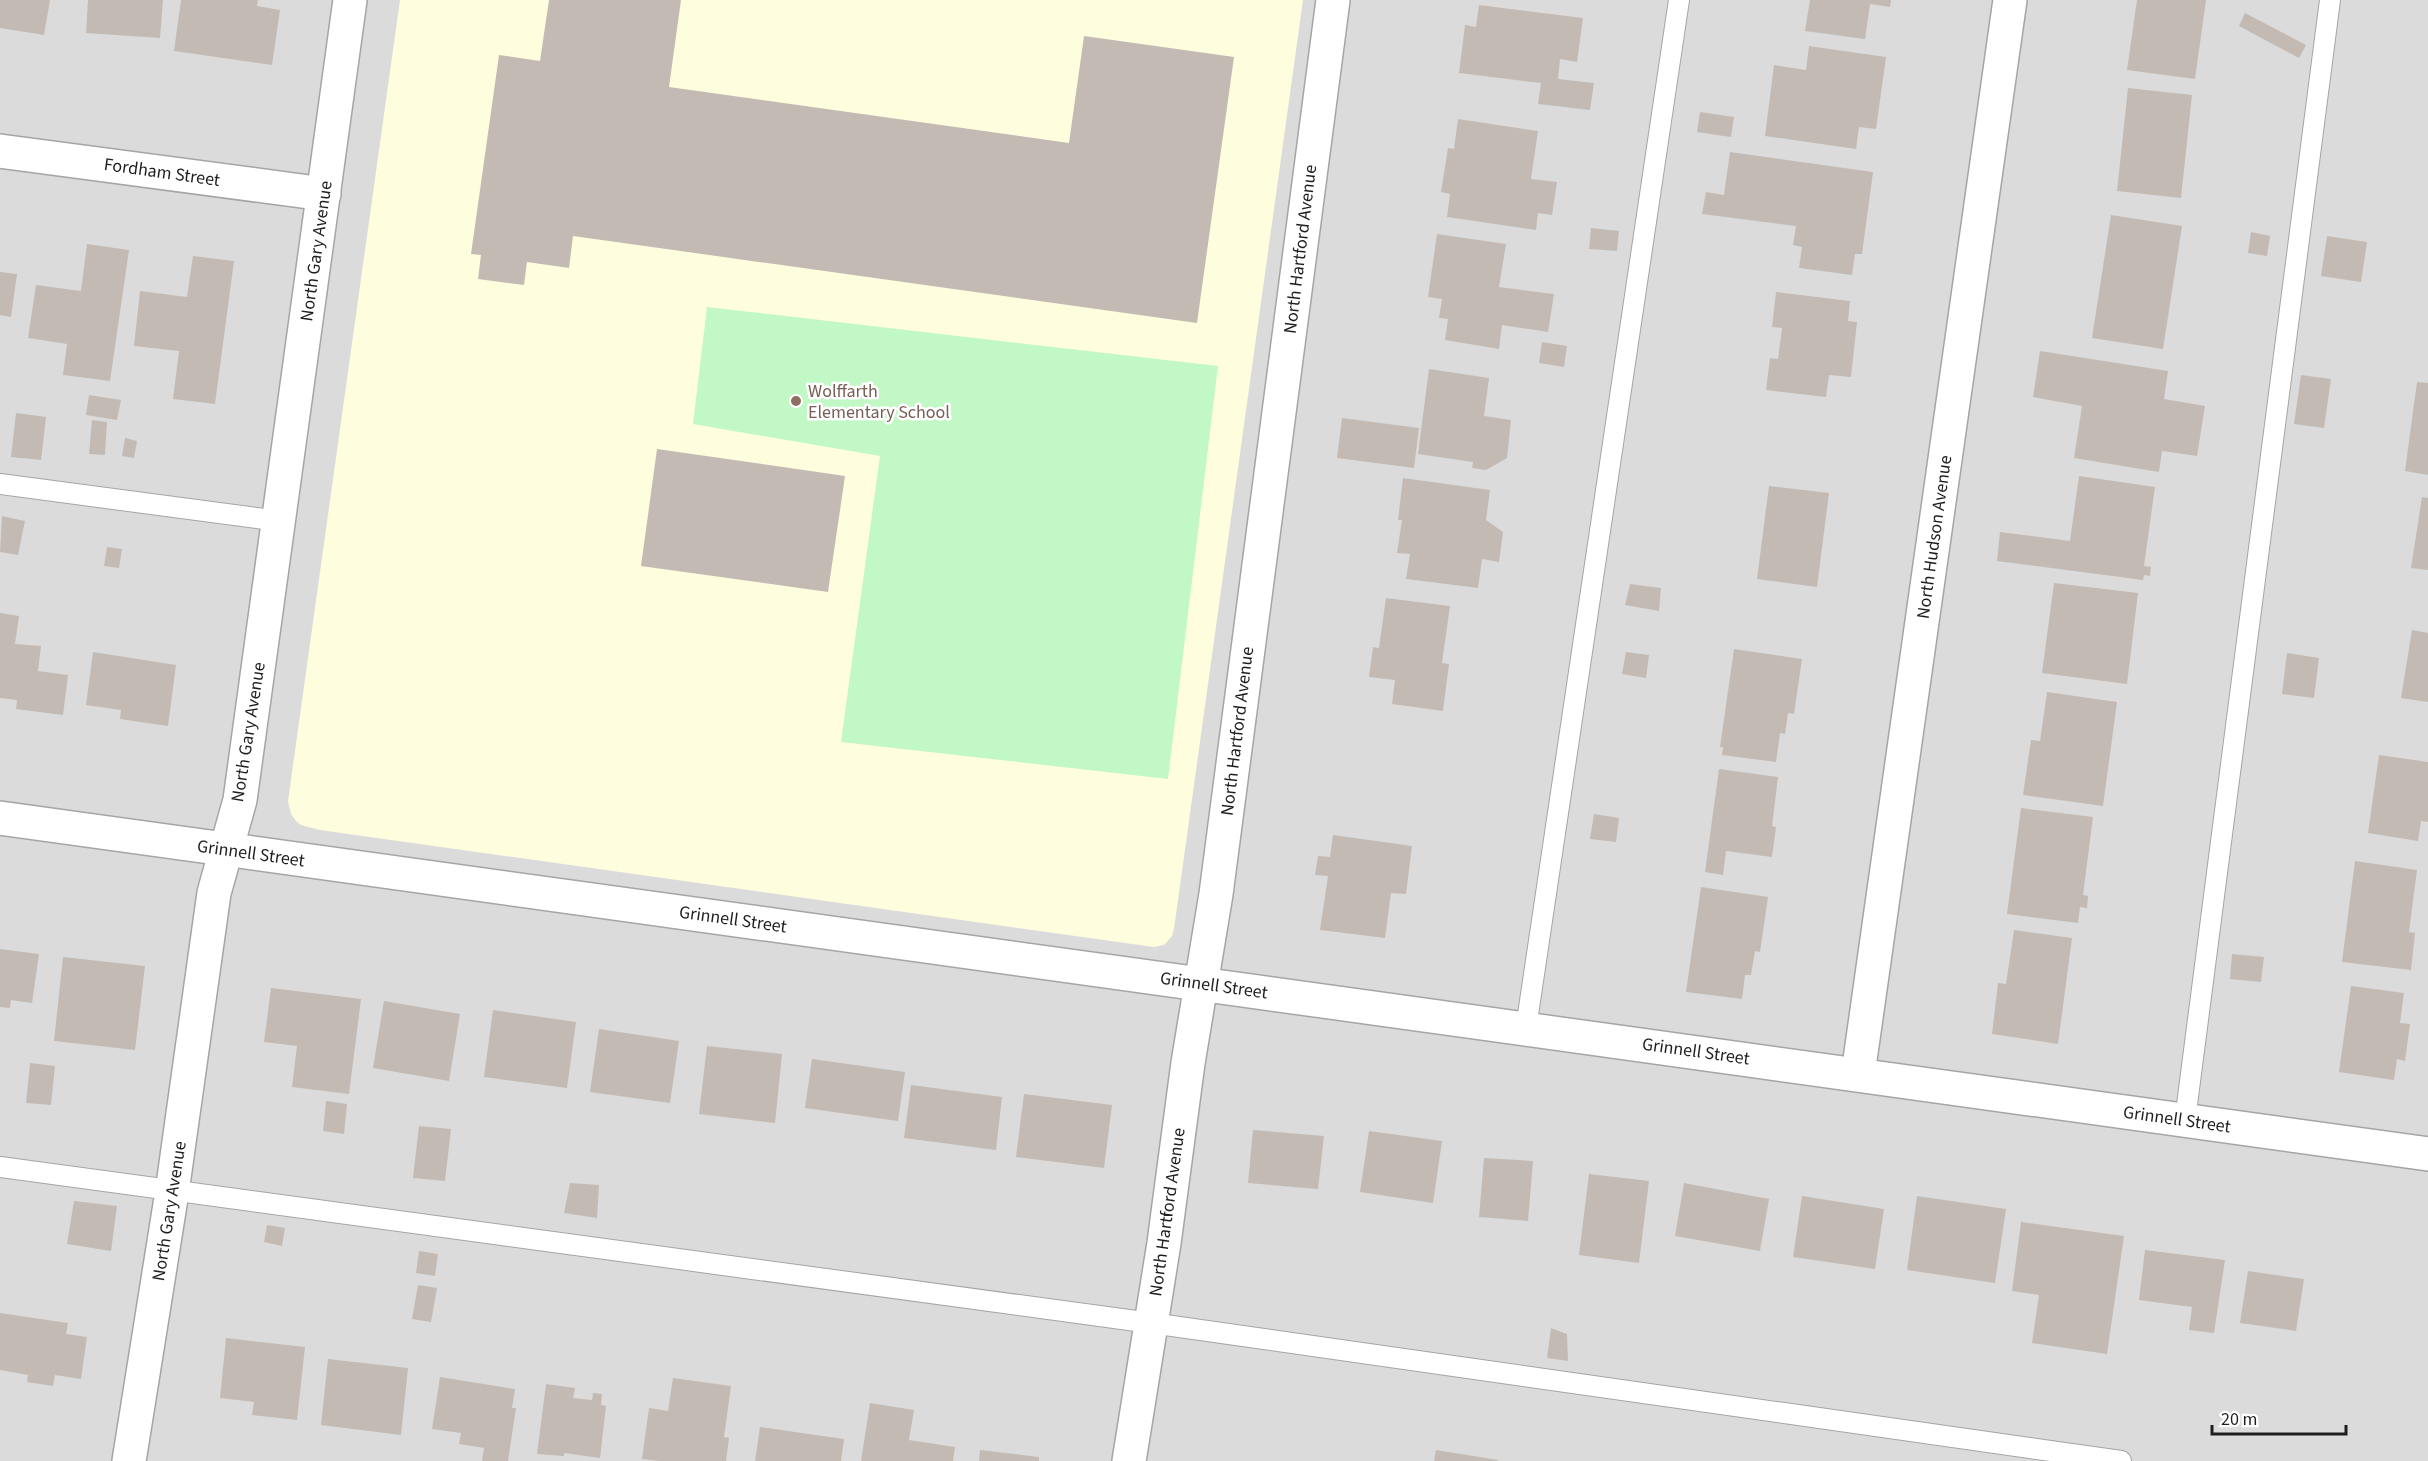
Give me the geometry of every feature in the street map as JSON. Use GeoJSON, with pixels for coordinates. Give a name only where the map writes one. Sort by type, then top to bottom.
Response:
{"type":"FeatureCollection","features":[{"type":"Feature","properties":{"kind":"street","name":"North Gary Avenue"},"geometry":{"type":"LineString","coordinates":[[129,1461],[172,1192],[214,893],[240,800],[350,0]]}},
{"type":"Feature","properties":{"kind":"street","name":"North Hartford Avenue"},"geometry":{"type":"LineString","coordinates":[[1129,1461],[1219,871],[1333,0]]}},
{"type":"Feature","properties":{"kind":"street","name":"North Hudson Avenue"},"geometry":{"type":"LineString","coordinates":[[1858,1074],[2010,0]]}},
{"type":"Feature","properties":{"kind":"street","name":"Fordham Street"},"geometry":{"type":"LineString","coordinates":[[0,151],[324,194]]}},
{"type":"Feature","properties":{"kind":"street","name":"Grinnell Street"},"geometry":{"type":"LineString","coordinates":[[0,818],[2428,1154]]}},
{"type":"Feature","properties":{"kind":"lane"},"geometry":{"type":"LineString","coordinates":[[1526,1028],[1680,0]]}},
{"type":"Feature","properties":{"kind":"lane"},"geometry":{"type":"LineString","coordinates":[[2185,1120],[2330,0]]}},
{"type":"Feature","properties":{"kind":"lane"},"geometry":{"type":"LineString","coordinates":[[0,484],[279,521]]}},
{"type":"Feature","properties":{"kind":"lane"},"geometry":{"type":"LineString","coordinates":[[0,1167],[1151,1323],[2121,1461]]}},
{"type":"Feature","properties":{"kind":"shaded area"},"geometry":{"type":"Polygon","coordinates":[[[0,0],[2428,0],[2428,1461],[0,1461],[0,0]]]}},
{"type":"Feature","properties":{"kind":"shaded area","name":"Wolffarth Elementary School"},"geometry":{"type":"Polygon","coordinates":[[[400,0],[1303,0],[1174,929],[1172,936],[1164,945],[1154,947],[320,830],[301,825],[296,821],[291,814],[288,801],[400,0]]]}},
{"type":"Feature","properties":{"kind":"green space"},"geometry":{"type":"Polygon","coordinates":[[[707,307],[1218,366],[1168,779],[841,742],[880,456],[693,424],[707,307]]]}},
{"type":"Feature","properties":{"kind":"building"},"geometry":{"type":"Polygon","coordinates":[[[0,0],[50,0],[44,35],[0,28],[0,0]]]}},
{"type":"Feature","properties":{"kind":"building"},"geometry":{"type":"Polygon","coordinates":[[[88,0],[163,0],[160,38],[86,33],[88,0]]]}},
{"type":"Feature","properties":{"kind":"building"},"geometry":{"type":"Polygon","coordinates":[[[181,0],[258,0],[257,6],[280,10],[272,65],[174,51],[181,0]]]}},
{"type":"Feature","properties":{"kind":"building"},"geometry":{"type":"Polygon","coordinates":[[[549,0],[681,0],[669,87],[1069,143],[1084,36],[1234,57],[1197,323],[573,236],[569,268],[527,262],[524,285],[478,279],[481,255],[471,254],[499,55],[540,61],[549,0]]]}},
{"type":"Feature","properties":{"kind":"building"},"geometry":{"type":"Polygon","coordinates":[[[1810,0],[1891,0],[1890,7],[1870,4],[1865,39],[1805,31],[1810,0]]]}},
{"type":"Feature","properties":{"kind":"building"},"geometry":{"type":"Polygon","coordinates":[[[2137,0],[2206,0],[2195,79],[2127,70],[2137,0]]]}},
{"type":"Feature","properties":{"kind":"building"},"geometry":{"type":"Polygon","coordinates":[[[1479,5],[1583,18],[1577,62],[1560,59],[1558,79],[1594,83],[1590,110],[1538,104],[1541,83],[1459,73],[1465,25],[1476,27],[1479,5]]]}},
{"type":"Feature","properties":{"kind":"building"},"geometry":{"type":"Polygon","coordinates":[[[2245,13],[2306,45],[2299,58],[2239,26],[2245,13]]]}},
{"type":"Feature","properties":{"kind":"building"},"geometry":{"type":"Polygon","coordinates":[[[1809,46],[1886,57],[1876,129],[1859,127],[1856,149],[1765,136],[1774,65],[1806,70],[1809,46]]]}},
{"type":"Feature","properties":{"kind":"building"},"geometry":{"type":"Polygon","coordinates":[[[2128,88],[2192,95],[2181,198],[2117,191],[2128,88]]]}},
{"type":"Feature","properties":{"kind":"building"},"geometry":{"type":"Polygon","coordinates":[[[1700,112],[1734,117],[1731,137],[1697,132],[1700,112]]]}},
{"type":"Feature","properties":{"kind":"building"},"geometry":{"type":"Polygon","coordinates":[[[1458,119],[1538,131],[1531,179],[1557,182],[1552,215],[1538,213],[1536,230],[1447,217],[1450,194],[1441,192],[1448,148],[1454,149],[1458,119]]]}},
{"type":"Feature","properties":{"kind":"building"},"geometry":{"type":"Polygon","coordinates":[[[1730,152],[1873,172],[1862,254],[1855,254],[1852,275],[1799,268],[1802,247],[1793,245],[1796,226],[1702,214],[1706,192],[1724,195],[1730,152]]]}},
{"type":"Feature","properties":{"kind":"building"},"geometry":{"type":"Polygon","coordinates":[[[2111,215],[2182,226],[2163,349],[2092,338],[2111,215]]]}},
{"type":"Feature","properties":{"kind":"building"},"geometry":{"type":"Polygon","coordinates":[[[1591,228],[1619,231],[1617,251],[1589,249],[1591,228]]]}},
{"type":"Feature","properties":{"kind":"building"},"geometry":{"type":"Polygon","coordinates":[[[2251,232],[2270,236],[2267,256],[2248,253],[2251,232]]]}},
{"type":"Feature","properties":{"kind":"building"},"geometry":{"type":"Polygon","coordinates":[[[1437,234],[1506,244],[1499,287],[1554,294],[1548,332],[1502,325],[1499,349],[1445,340],[1448,319],[1439,318],[1442,299],[1428,297],[1437,234]]]}},
{"type":"Feature","properties":{"kind":"building"},"geometry":{"type":"Polygon","coordinates":[[[2327,236],[2367,242],[2361,282],[2321,276],[2327,236]]]}},
{"type":"Feature","properties":{"kind":"building"},"geometry":{"type":"Polygon","coordinates":[[[87,244],[129,250],[110,381],[63,375],[67,344],[28,338],[36,285],[81,291],[87,244]]]}},
{"type":"Feature","properties":{"kind":"building"},"geometry":{"type":"Polygon","coordinates":[[[193,256],[234,261],[215,404],[173,399],[179,351],[134,346],[140,291],[187,297],[193,256]]]}},
{"type":"Feature","properties":{"kind":"building"},"geometry":{"type":"Polygon","coordinates":[[[0,272],[17,274],[11,317],[0,315],[0,272]]]}},
{"type":"Feature","properties":{"kind":"building"},"geometry":{"type":"Polygon","coordinates":[[[1776,292],[1850,301],[1848,321],[1857,322],[1851,377],[1829,375],[1826,397],[1766,390],[1770,358],[1778,359],[1782,328],[1772,327],[1776,292]]]}},
{"type":"Feature","properties":{"kind":"building"},"geometry":{"type":"Polygon","coordinates":[[[1542,342],[1567,346],[1564,367],[1539,363],[1542,342]]]}},
{"type":"Feature","properties":{"kind":"building"},"geometry":{"type":"Polygon","coordinates":[[[2040,351],[2168,371],[2164,399],[2205,406],[2197,456],[2162,451],[2159,472],[2074,458],[2082,406],[2033,397],[2040,351]]]}},
{"type":"Feature","properties":{"kind":"building"},"geometry":{"type":"Polygon","coordinates":[[[1429,369],[1489,378],[1484,416],[1511,420],[1507,458],[1486,470],[1472,468],[1473,462],[1418,454],[1429,369]]]}},
{"type":"Feature","properties":{"kind":"building"},"geometry":{"type":"Polygon","coordinates":[[[2301,375],[2331,379],[2324,428],[2294,424],[2301,375]]]}},
{"type":"Feature","properties":{"kind":"building"},"geometry":{"type":"Polygon","coordinates":[[[2417,382],[2428,383],[2428,475],[2405,471],[2417,382]]]}},
{"type":"Feature","properties":{"kind":"building"},"geometry":{"type":"Polygon","coordinates":[[[89,395],[121,400],[117,420],[86,415],[89,395]]]}},
{"type":"Feature","properties":{"kind":"building"},"geometry":{"type":"Polygon","coordinates":[[[16,413],[46,417],[41,460],[11,457],[16,413]]]}},
{"type":"Feature","properties":{"kind":"building"},"geometry":{"type":"Polygon","coordinates":[[[1342,418],[1419,428],[1414,468],[1337,458],[1342,418]]]}},
{"type":"Feature","properties":{"kind":"building"},"geometry":{"type":"Polygon","coordinates":[[[92,420],[107,422],[105,455],[89,454],[92,420]]]}},
{"type":"Feature","properties":{"kind":"building"},"geometry":{"type":"Polygon","coordinates":[[[125,438],[137,441],[134,458],[122,456],[125,438]]]}},
{"type":"Feature","properties":{"kind":"building"},"geometry":{"type":"Polygon","coordinates":[[[657,449],[845,476],[828,592],[641,566],[657,449]]]}},
{"type":"Feature","properties":{"kind":"building"},"geometry":{"type":"Polygon","coordinates":[[[2079,476],[2155,487],[2144,566],[2151,567],[2150,576],[2144,575],[2143,580],[1997,561],[2000,532],[2070,541],[2079,476]]]}},
{"type":"Feature","properties":{"kind":"building"},"geometry":{"type":"Polygon","coordinates":[[[1403,478],[1490,490],[1486,520],[1503,532],[1499,562],[1482,559],[1478,588],[1406,579],[1410,554],[1397,553],[1402,520],[1398,520],[1403,478]]]}},
{"type":"Feature","properties":{"kind":"building"},"geometry":{"type":"Polygon","coordinates":[[[1769,486],[1829,493],[1817,587],[1757,579],[1769,486]]]}},
{"type":"Feature","properties":{"kind":"building"},"geometry":{"type":"Polygon","coordinates":[[[2422,497],[2428,498],[2428,570],[2411,568],[2422,497]]]}},
{"type":"Feature","properties":{"kind":"building"},"geometry":{"type":"Polygon","coordinates":[[[2,516],[25,521],[18,555],[0,552],[2,516]]]}},
{"type":"Feature","properties":{"kind":"building"},"geometry":{"type":"Polygon","coordinates":[[[107,547],[122,549],[119,568],[104,566],[107,547]]]}},
{"type":"Feature","properties":{"kind":"building"},"geometry":{"type":"Polygon","coordinates":[[[2054,583],[2138,593],[2127,684],[2042,673],[2054,583]]]}},
{"type":"Feature","properties":{"kind":"building"},"geometry":{"type":"Polygon","coordinates":[[[1630,584],[1661,588],[1659,611],[1625,605],[1630,584]]]}},
{"type":"Feature","properties":{"kind":"building"},"geometry":{"type":"Polygon","coordinates":[[[1386,598],[1450,606],[1442,663],[1449,664],[1443,711],[1392,704],[1395,680],[1369,677],[1373,647],[1379,648],[1386,598]]]}},
{"type":"Feature","properties":{"kind":"building"},"geometry":{"type":"Polygon","coordinates":[[[0,613],[19,616],[15,644],[41,646],[38,671],[68,675],[63,715],[16,709],[17,700],[0,698],[0,613]]]}},
{"type":"Feature","properties":{"kind":"building"},"geometry":{"type":"Polygon","coordinates":[[[2412,630],[2428,633],[2428,702],[2401,698],[2412,630]]]}},
{"type":"Feature","properties":{"kind":"building"},"geometry":{"type":"Polygon","coordinates":[[[1734,649],[1802,659],[1794,714],[1788,713],[1785,734],[1780,733],[1776,762],[1722,755],[1723,747],[1720,747],[1734,649]]]}},
{"type":"Feature","properties":{"kind":"building"},"geometry":{"type":"Polygon","coordinates":[[[93,652],[176,665],[168,726],[120,719],[121,710],[86,705],[93,652]]]}},
{"type":"Feature","properties":{"kind":"building"},"geometry":{"type":"Polygon","coordinates":[[[1626,652],[1649,655],[1646,678],[1622,674],[1626,652]]]}},
{"type":"Feature","properties":{"kind":"building"},"geometry":{"type":"Polygon","coordinates":[[[2287,653],[2319,658],[2314,698],[2282,694],[2287,653]]]}},
{"type":"Feature","properties":{"kind":"building"},"geometry":{"type":"Polygon","coordinates":[[[2047,692],[2117,702],[2103,806],[2023,795],[2031,740],[2040,741],[2047,692]]]}},
{"type":"Feature","properties":{"kind":"building"},"geometry":{"type":"Polygon","coordinates":[[[2379,755],[2428,762],[2428,822],[2421,821],[2418,841],[2368,833],[2379,755]]]}},
{"type":"Feature","properties":{"kind":"building"},"geometry":{"type":"Polygon","coordinates":[[[1719,769],[1778,777],[1772,826],[1776,827],[1772,857],[1726,851],[1723,875],[1705,872],[1719,769]]]}},
{"type":"Feature","properties":{"kind":"building"},"geometry":{"type":"Polygon","coordinates":[[[2021,808],[2093,817],[2083,895],[2088,896],[2087,908],[2080,907],[2078,923],[2007,914],[2021,808]]]}},
{"type":"Feature","properties":{"kind":"building"},"geometry":{"type":"Polygon","coordinates":[[[1594,814],[1619,818],[1616,842],[1590,839],[1594,814]]]}},
{"type":"Feature","properties":{"kind":"building"},"geometry":{"type":"Polygon","coordinates":[[[1333,835],[1412,846],[1406,894],[1391,893],[1385,938],[1320,930],[1328,876],[1315,875],[1318,856],[1330,857],[1333,835]]]}},
{"type":"Feature","properties":{"kind":"building"},"geometry":{"type":"Polygon","coordinates":[[[2355,861],[2417,870],[2409,932],[2415,933],[2411,970],[2342,962],[2355,861]]]}},
{"type":"Feature","properties":{"kind":"building"},"geometry":{"type":"Polygon","coordinates":[[[1701,887],[1768,897],[1760,952],[1755,951],[1751,975],[1745,975],[1742,999],[1686,992],[1701,887]]]}},
{"type":"Feature","properties":{"kind":"building"},"geometry":{"type":"Polygon","coordinates":[[[2014,930],[2072,938],[2058,1044],[1992,1034],[1998,983],[2006,984],[2014,930]]]}},
{"type":"Feature","properties":{"kind":"building"},"geometry":{"type":"Polygon","coordinates":[[[0,949],[39,954],[32,1003],[11,1000],[10,1008],[0,1007],[0,949]]]}},
{"type":"Feature","properties":{"kind":"building"},"geometry":{"type":"Polygon","coordinates":[[[2232,954],[2264,957],[2261,982],[2230,979],[2232,954]]]}},
{"type":"Feature","properties":{"kind":"building"},"geometry":{"type":"Polygon","coordinates":[[[63,957],[145,966],[135,1050],[54,1041],[63,957]]]}},
{"type":"Feature","properties":{"kind":"building"},"geometry":{"type":"Polygon","coordinates":[[[2351,986],[2404,993],[2400,1023],[2410,1024],[2405,1061],[2397,1059],[2394,1080],[2339,1072],[2351,986]]]}},
{"type":"Feature","properties":{"kind":"building"},"geometry":{"type":"Polygon","coordinates":[[[271,988],[361,999],[349,1094],[292,1087],[297,1046],[264,1042],[271,988]]]}},
{"type":"Feature","properties":{"kind":"building"},"geometry":{"type":"Polygon","coordinates":[[[384,1001],[460,1014],[449,1081],[373,1068],[384,1001]]]}},
{"type":"Feature","properties":{"kind":"building"},"geometry":{"type":"Polygon","coordinates":[[[493,1010],[576,1022],[567,1088],[484,1077],[493,1010]]]}},
{"type":"Feature","properties":{"kind":"building"},"geometry":{"type":"Polygon","coordinates":[[[599,1029],[679,1041],[670,1103],[590,1092],[599,1029]]]}},
{"type":"Feature","properties":{"kind":"building"},"geometry":{"type":"Polygon","coordinates":[[[707,1046],[782,1054],[775,1123],[699,1114],[707,1046]]]}},
{"type":"Feature","properties":{"kind":"building"},"geometry":{"type":"Polygon","coordinates":[[[812,1059],[905,1072],[898,1121],[805,1108],[812,1059]]]}},
{"type":"Feature","properties":{"kind":"building"},"geometry":{"type":"Polygon","coordinates":[[[30,1063],[55,1066],[51,1105],[26,1103],[30,1063]]]}},
{"type":"Feature","properties":{"kind":"building"},"geometry":{"type":"Polygon","coordinates":[[[911,1085],[1002,1097],[996,1150],[904,1138],[911,1085]]]}},
{"type":"Feature","properties":{"kind":"building"},"geometry":{"type":"Polygon","coordinates":[[[1024,1094],[1112,1105],[1104,1168],[1016,1157],[1024,1094]]]}},
{"type":"Feature","properties":{"kind":"building"},"geometry":{"type":"Polygon","coordinates":[[[326,1101],[347,1104],[344,1134],[323,1131],[326,1101]]]}},
{"type":"Feature","properties":{"kind":"building"},"geometry":{"type":"Polygon","coordinates":[[[419,1126],[451,1129],[445,1181],[413,1178],[419,1126]]]}},
{"type":"Feature","properties":{"kind":"building"},"geometry":{"type":"Polygon","coordinates":[[[1253,1130],[1324,1136],[1318,1189],[1248,1183],[1253,1130]]]}},
{"type":"Feature","properties":{"kind":"building"},"geometry":{"type":"Polygon","coordinates":[[[1369,1131],[1442,1141],[1433,1203],[1360,1192],[1369,1131]]]}},
{"type":"Feature","properties":{"kind":"building"},"geometry":{"type":"Polygon","coordinates":[[[1484,1158],[1533,1161],[1528,1221],[1479,1217],[1484,1158]]]}},
{"type":"Feature","properties":{"kind":"building"},"geometry":{"type":"Polygon","coordinates":[[[1589,1174],[1649,1181],[1639,1263],[1579,1255],[1589,1174]]]}},
{"type":"Feature","properties":{"kind":"building"},"geometry":{"type":"Polygon","coordinates":[[[570,1183],[599,1185],[597,1218],[564,1213],[570,1183]]]}},
{"type":"Feature","properties":{"kind":"building"},"geometry":{"type":"Polygon","coordinates":[[[1684,1183],[1769,1199],[1760,1251],[1675,1236],[1684,1183]]]}},
{"type":"Feature","properties":{"kind":"building"},"geometry":{"type":"Polygon","coordinates":[[[1802,1196],[1884,1209],[1875,1269],[1793,1257],[1802,1196]]]}},
{"type":"Feature","properties":{"kind":"building"},"geometry":{"type":"Polygon","coordinates":[[[1917,1196],[2006,1209],[1995,1283],[1907,1270],[1917,1196]]]}},
{"type":"Feature","properties":{"kind":"building"},"geometry":{"type":"Polygon","coordinates":[[[74,1201],[117,1206],[111,1251],[67,1244],[74,1201]]]}},
{"type":"Feature","properties":{"kind":"building"},"geometry":{"type":"Polygon","coordinates":[[[2021,1222],[2124,1236],[2107,1354],[2032,1343],[2039,1295],[2012,1291],[2021,1222]]]}},
{"type":"Feature","properties":{"kind":"building"},"geometry":{"type":"Polygon","coordinates":[[[267,1225],[285,1228],[282,1246],[264,1242],[267,1225]]]}},
{"type":"Feature","properties":{"kind":"building"},"geometry":{"type":"Polygon","coordinates":[[[2145,1250],[2225,1260],[2214,1333],[2189,1330],[2192,1307],[2139,1300],[2145,1250]]]}},
{"type":"Feature","properties":{"kind":"building"},"geometry":{"type":"Polygon","coordinates":[[[419,1251],[438,1254],[435,1276],[416,1273],[419,1251]]]}},
{"type":"Feature","properties":{"kind":"building"},"geometry":{"type":"Polygon","coordinates":[[[2248,1271],[2304,1279],[2296,1331],[2240,1323],[2248,1271]]]}},
{"type":"Feature","properties":{"kind":"building"},"geometry":{"type":"Polygon","coordinates":[[[418,1285],[437,1288],[431,1322],[412,1319],[418,1285]]]}},
{"type":"Feature","properties":{"kind":"building"},"geometry":{"type":"Polygon","coordinates":[[[0,1313],[68,1323],[66,1334],[87,1337],[81,1379],[55,1375],[53,1386],[27,1382],[28,1375],[0,1370],[0,1313]]]}},
{"type":"Feature","properties":{"kind":"building"},"geometry":{"type":"Polygon","coordinates":[[[1551,1328],[1567,1334],[1568,1361],[1547,1358],[1551,1328]]]}},
{"type":"Feature","properties":{"kind":"building"},"geometry":{"type":"Polygon","coordinates":[[[226,1338],[305,1347],[297,1420],[252,1415],[254,1402],[220,1398],[226,1338]]]}},
{"type":"Feature","properties":{"kind":"building"},"geometry":{"type":"Polygon","coordinates":[[[328,1359],[408,1368],[401,1435],[321,1425],[328,1359]]]}},
{"type":"Feature","properties":{"kind":"building"},"geometry":{"type":"Polygon","coordinates":[[[440,1377],[515,1389],[512,1408],[516,1408],[508,1461],[482,1461],[484,1448],[459,1444],[461,1433],[432,1429],[440,1377]]]}},
{"type":"Feature","properties":{"kind":"building"},"geometry":{"type":"Polygon","coordinates":[[[673,1378],[731,1386],[724,1437],[729,1438],[726,1461],[642,1459],[649,1408],[668,1411],[673,1378]]]}},
{"type":"Feature","properties":{"kind":"building"},"geometry":{"type":"Polygon","coordinates":[[[546,1384],[575,1388],[573,1398],[592,1400],[593,1393],[602,1394],[601,1405],[606,1406],[600,1458],[564,1453],[564,1456],[537,1454],[546,1384]]]}},
{"type":"Feature","properties":{"kind":"building"},"geometry":{"type":"Polygon","coordinates":[[[870,1403],[914,1410],[909,1440],[955,1447],[953,1461],[861,1461],[870,1403]]]}},
{"type":"Feature","properties":{"kind":"building"},"geometry":{"type":"Polygon","coordinates":[[[760,1427],[844,1439],[841,1461],[755,1461],[760,1427]]]}},
{"type":"Feature","properties":{"kind":"building"},"geometry":{"type":"Polygon","coordinates":[[[980,1450],[1039,1457],[1039,1461],[979,1461],[980,1450]]]}},
{"type":"Feature","properties":{"kind":"building"},"geometry":{"type":"Polygon","coordinates":[[[1436,1450],[1498,1460],[1498,1461],[1434,1461],[1436,1450]]]}},
{"type":"Feature","properties":{"kind":"place","name":"Wolffarth Elementary School"},"geometry":{"type":"Point","coordinates":[796,401]}}]}
